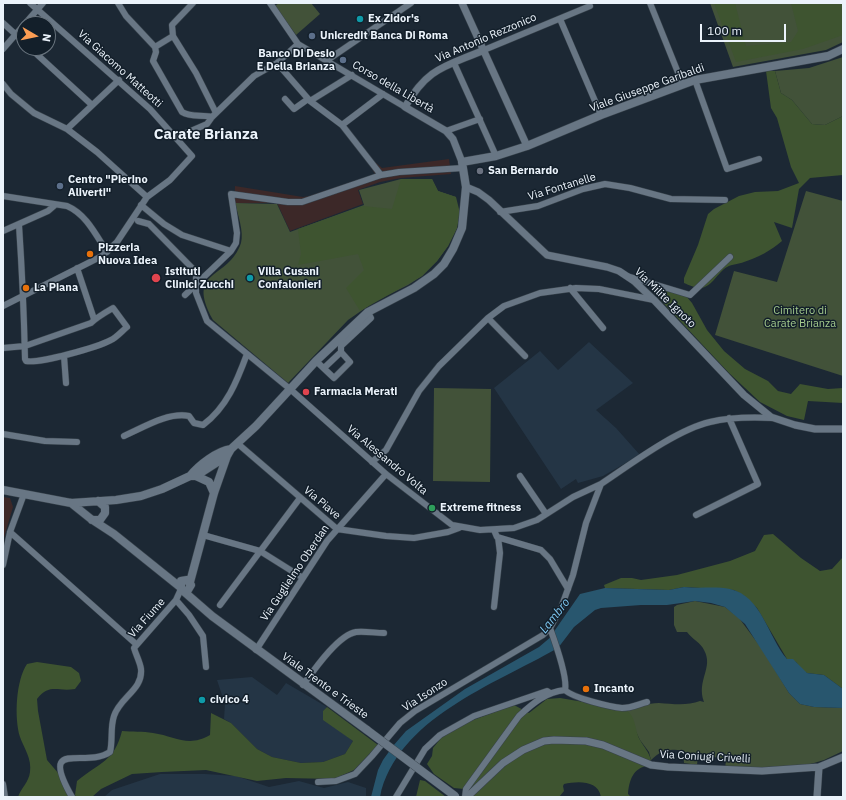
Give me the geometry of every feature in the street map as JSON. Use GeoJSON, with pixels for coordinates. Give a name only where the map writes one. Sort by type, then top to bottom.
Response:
{"type":"FeatureCollection","features":[{"type":"Feature","properties":{"kind":"main road","name":"Viale Giuseppe Garibaldi"},"geometry":{"type":"LineString","coordinates":[[463,165],[527,146],[601,115],[695,80],[828,56],[843,50]]}},
{"type":"Feature","properties":{"kind":"main road"},"geometry":{"type":"LineString","coordinates":[[3,490],[71,503],[116,500],[141,496],[193,476],[232,449],[316,361],[368,312],[414,288],[434,274],[444,264],[462,228],[466,187],[463,165]]}},
{"type":"Feature","properties":{"kind":"main road"},"geometry":{"type":"LineString","coordinates":[[71,503],[164,573],[185,585],[194,569],[214,493],[232,449]]}},
{"type":"Feature","properties":{"kind":"main road"},"geometry":{"type":"LineString","coordinates":[[193,476],[210,482],[214,493]]}},
{"type":"Feature","properties":{"kind":"main road"},"geometry":{"type":"LineString","coordinates":[[89,517],[100,520],[105,511],[116,500]]}},
{"type":"Feature","properties":{"kind":"main road"},"geometry":{"type":"LineString","coordinates":[[95,501],[103,504],[107,520],[114,534]]}},
{"type":"Feature","properties":{"kind":"main road"},"geometry":{"type":"LineString","coordinates":[[89,517],[86,509],[95,501]]}},
{"type":"Feature","properties":{"kind":"main road","name":"Viale Trento e Trieste"},"geometry":{"type":"LineString","coordinates":[[185,585],[199,604],[212,616],[303,685],[368,730],[456,797]]}},
{"type":"Feature","properties":{"kind":"street","name":"Via Giacomo Matteotti"},"geometry":{"type":"LineString","coordinates":[[30,3],[119,80],[176,137],[192,156],[170,180],[147,197]]}},
{"type":"Feature","properties":{"kind":"street"},"geometry":{"type":"LineString","coordinates":[[3,49],[36,9],[43,3]]}},
{"type":"Feature","properties":{"kind":"street"},"geometry":{"type":"LineString","coordinates":[[118,3],[126,16],[155,47],[156,52],[153,61],[182,112],[188,116],[214,115]]}},
{"type":"Feature","properties":{"kind":"street"},"geometry":{"type":"LineString","coordinates":[[193,3],[172,25],[173,36],[196,73],[214,115]]}},
{"type":"Feature","properties":{"kind":"street"},"geometry":{"type":"LineString","coordinates":[[176,137],[207,124],[214,115],[254,76],[277,63],[298,44],[271,3]]}},
{"type":"Feature","properties":{"kind":"street"},"geometry":{"type":"LineString","coordinates":[[326,61],[411,3]]}},
{"type":"Feature","properties":{"kind":"street"},"geometry":{"type":"LineString","coordinates":[[462,3],[527,146]]}},
{"type":"Feature","properties":{"kind":"street"},"geometry":{"type":"LineString","coordinates":[[650,3],[683,85]]}},
{"type":"Feature","properties":{"kind":"street","name":"Via Antonio Rezzonico"},"geometry":{"type":"LineString","coordinates":[[404,107],[416,88],[426,77],[436,70],[590,6]]}},
{"type":"Feature","properties":{"kind":"street"},"geometry":{"type":"LineString","coordinates":[[560,19],[601,115]]}},
{"type":"Feature","properties":{"kind":"street"},"geometry":{"type":"LineString","coordinates":[[3,23],[15,34]]}},
{"type":"Feature","properties":{"kind":"street"},"geometry":{"type":"LineString","coordinates":[[155,47],[173,36]]}},
{"type":"Feature","properties":{"kind":"street","name":"Corso della Libertà"},"geometry":{"type":"LineString","coordinates":[[298,44],[446,131],[453,139],[463,165]]}},
{"type":"Feature","properties":{"kind":"street"},"geometry":{"type":"LineString","coordinates":[[39,56],[92,105]]}},
{"type":"Feature","properties":{"kind":"street"},"geometry":{"type":"LineString","coordinates":[[277,63],[309,100],[342,125],[381,175]]}},
{"type":"Feature","properties":{"kind":"street"},"geometry":{"type":"LineString","coordinates":[[454,63],[496,156]]}},
{"type":"Feature","properties":{"kind":"street"},"geometry":{"type":"LineString","coordinates":[[285,99],[294,108],[352,75]]}},
{"type":"Feature","properties":{"kind":"street"},"geometry":{"type":"LineString","coordinates":[[67,130],[119,80]]}},
{"type":"Feature","properties":{"kind":"street"},"geometry":{"type":"LineString","coordinates":[[695,80],[727,168],[759,159]]}},
{"type":"Feature","properties":{"kind":"street"},"geometry":{"type":"LineString","coordinates":[[3,84],[11,94],[34,113],[67,130],[97,152],[147,197],[136,211],[126,229],[107,252],[3,306]]}},
{"type":"Feature","properties":{"kind":"street"},"geometry":{"type":"LineString","coordinates":[[342,125],[383,94]]}},
{"type":"Feature","properties":{"kind":"street"},"geometry":{"type":"LineString","coordinates":[[446,131],[480,118]]}},
{"type":"Feature","properties":{"kind":"street"},"geometry":{"type":"LineString","coordinates":[[185,295],[231,251],[236,243],[237,233],[231,194],[288,202],[302,202],[381,175],[463,165]]}},
{"type":"Feature","properties":{"kind":"street","name":"Via Fontanelle"},"geometry":{"type":"LineString","coordinates":[[500,212],[538,206],[583,189],[605,184],[630,188],[671,199],[725,200]]}},
{"type":"Feature","properties":{"kind":"street","name":"Via Milite Ignoto"},"geometry":{"type":"LineString","coordinates":[[466,187],[483,195],[547,255],[607,267],[626,275],[654,300],[744,395],[773,418],[794,426],[815,430],[843,430]]}},
{"type":"Feature","properties":{"kind":"street"},"geometry":{"type":"LineString","coordinates":[[3,196],[67,206],[80,214],[107,252]]}},
{"type":"Feature","properties":{"kind":"street"},"geometry":{"type":"LineString","coordinates":[[3,232],[48,211],[55,205]]}},
{"type":"Feature","properties":{"kind":"street"},"geometry":{"type":"LineString","coordinates":[[141,205],[164,224],[182,235],[231,251]]}},
{"type":"Feature","properties":{"kind":"street"},"geometry":{"type":"LineString","coordinates":[[126,229],[138,221],[136,211]]}},
{"type":"Feature","properties":{"kind":"street","name":"Via Alessandro Volta"},"geometry":{"type":"LineString","coordinates":[[138,221],[149,224],[196,272],[196,293],[207,321],[290,389],[386,474],[442,519],[459,528],[494,530],[526,525],[573,497],[601,484],[694,426],[729,418],[773,418]]}},
{"type":"Feature","properties":{"kind":"street"},"geometry":{"type":"LineString","coordinates":[[3,348],[25,346],[91,323],[94,319],[101,317],[113,308],[127,327],[111,340],[64,356],[28,362],[25,359],[25,346],[23,295],[19,225]]}},
{"type":"Feature","properties":{"kind":"street"},"geometry":{"type":"LineString","coordinates":[[626,275],[690,295],[730,257]]}},
{"type":"Feature","properties":{"kind":"street"},"geometry":{"type":"LineString","coordinates":[[77,268],[94,319]]}},
{"type":"Feature","properties":{"kind":"street"},"geometry":{"type":"LineString","coordinates":[[372,462],[386,450],[419,391],[431,376],[488,318],[504,306],[524,298],[570,288],[599,289],[654,300]]}},
{"type":"Feature","properties":{"kind":"street"},"geometry":{"type":"LineString","coordinates":[[570,288],[603,328]]}},
{"type":"Feature","properties":{"kind":"street"},"geometry":{"type":"LineString","coordinates":[[324,368],[371,318],[368,312]]}},
{"type":"Feature","properties":{"kind":"street"},"geometry":{"type":"LineString","coordinates":[[488,318],[525,356]]}},
{"type":"Feature","properties":{"kind":"street"},"geometry":{"type":"LineString","coordinates":[[316,361],[334,378],[350,362],[341,349]]}},
{"type":"Feature","properties":{"kind":"street"},"geometry":{"type":"LineString","coordinates":[[124,436],[159,421],[181,415],[190,416],[194,423],[203,425],[214,416],[235,388],[247,354]]}},
{"type":"Feature","properties":{"kind":"street"},"geometry":{"type":"LineString","coordinates":[[64,356],[66,383]]}},
{"type":"Feature","properties":{"kind":"street"},"geometry":{"type":"LineString","coordinates":[[696,515],[758,484],[729,418]]}},
{"type":"Feature","properties":{"kind":"street"},"geometry":{"type":"LineString","coordinates":[[3,434],[45,441],[77,442]]}},
{"type":"Feature","properties":{"kind":"street","name":"Via Piave"},"geometry":{"type":"LineString","coordinates":[[232,449],[300,498],[337,529],[386,536],[414,538],[448,532],[459,528]]}},
{"type":"Feature","properties":{"kind":"street","name":"Via Guglielmo Oberdan"},"geometry":{"type":"LineString","coordinates":[[256,650],[327,541],[386,474]]}},
{"type":"Feature","properties":{"kind":"street"},"geometry":{"type":"LineString","coordinates":[[520,476],[546,514]]}},
{"type":"Feature","properties":{"kind":"street"},"geometry":{"type":"LineString","coordinates":[[565,690],[565,680],[551,631],[568,589],[586,522],[601,484]]}},
{"type":"Feature","properties":{"kind":"street"},"geometry":{"type":"LineString","coordinates":[[3,565],[10,532],[24,494]]}},
{"type":"Feature","properties":{"kind":"street"},"geometry":{"type":"LineString","coordinates":[[220,605],[300,498]]}},
{"type":"Feature","properties":{"kind":"street"},"geometry":{"type":"LineString","coordinates":[[494,530],[495,535],[498,537],[500,553],[494,607]]}},
{"type":"Feature","properties":{"kind":"street"},"geometry":{"type":"LineString","coordinates":[[10,532],[136,644]]}},
{"type":"Feature","properties":{"kind":"street"},"geometry":{"type":"LineString","coordinates":[[203,535],[260,551],[303,578]]}},
{"type":"Feature","properties":{"kind":"street"},"geometry":{"type":"LineString","coordinates":[[498,537],[541,550],[550,559],[568,589]]}},
{"type":"Feature","properties":{"kind":"street","name":"Via Fiume"},"geometry":{"type":"LineString","coordinates":[[72,797],[59,774],[59,766],[63,760],[70,758],[103,757],[110,752],[113,723],[118,708],[135,689],[139,682],[141,668],[134,648],[176,600],[185,585]]}},
{"type":"Feature","properties":{"kind":"street"},"geometry":{"type":"LineString","coordinates":[[176,600],[189,615],[203,636],[206,667]]}},
{"type":"Feature","properties":{"kind":"street","name":"Via Isonzo"},"geometry":{"type":"LineString","coordinates":[[318,782],[336,780],[355,774],[400,723],[415,711],[551,631]]}},
{"type":"Feature","properties":{"kind":"street"},"geometry":{"type":"LineString","coordinates":[[303,685],[330,650],[355,632],[384,633]]}},
{"type":"Feature","properties":{"kind":"street"},"geometry":{"type":"LineString","coordinates":[[466,797],[466,789],[519,716],[530,706],[550,693],[565,690],[572,694],[596,702],[623,708],[647,702]]}},
{"type":"Feature","properties":{"kind":"street"},"geometry":{"type":"LineString","coordinates":[[396,797],[425,749],[440,735],[474,716],[547,691],[550,693]]}},
{"type":"Feature","properties":{"kind":"street","name":"Via Coniugi Crivelli"},"geometry":{"type":"LineString","coordinates":[[466,797],[503,763],[523,750],[544,741],[586,741],[603,745],[651,765],[668,768],[762,772],[819,767],[843,757]]}},
{"type":"Feature","properties":{"kind":"street"},"geometry":{"type":"LineString","coordinates":[[817,797],[819,767]]}},
{"type":"Feature","properties":{"kind":"street"},"geometry":{"type":"LineString","coordinates":[[3,784],[6,797]]}},
{"type":"Feature","properties":{"kind":"shaded area"},"geometry":{"type":"Polygon","coordinates":[[[449,159],[451,174],[401,178],[380,182],[358,190],[363,204],[290,231],[277,203],[234,203],[235,186],[303,197],[375,174],[370,166],[375,162],[382,168],[449,159]]]}},
{"type":"Feature","properties":{"kind":"shaded area"},"geometry":{"type":"Polygon","coordinates":[[[589,342],[633,383],[596,410],[616,428],[640,455],[603,476],[578,483],[576,479],[561,489],[494,388],[540,351],[558,370],[589,342]]]}},
{"type":"Feature","properties":{"kind":"shaded area"},"geometry":{"type":"Polygon","coordinates":[[[3,497],[10,498],[13,507],[3,541],[3,497]]]}},
{"type":"Feature","properties":{"kind":"shaded area"},"geometry":{"type":"Polygon","coordinates":[[[684,587],[730,589],[741,593],[757,608],[780,650],[787,659],[793,659],[807,673],[824,675],[843,689],[843,708],[814,707],[800,704],[789,693],[745,624],[725,607],[711,603],[695,601],[667,605],[601,608],[595,610],[574,627],[558,648],[553,633],[580,594],[605,588],[669,590],[684,587]]]}},
{"type":"Feature","properties":{"kind":"shaded area"},"geometry":{"type":"Polygon","coordinates":[[[552,636],[556,649],[478,691],[451,707],[427,725],[406,746],[390,770],[380,797],[371,797],[378,770],[383,760],[406,731],[465,689],[539,647],[552,636]]]}},
{"type":"Feature","properties":{"kind":"shaded area"},"geometry":{"type":"Polygon","coordinates":[[[252,677],[277,695],[286,683],[327,707],[323,711],[340,731],[353,741],[345,754],[323,762],[301,763],[272,757],[257,749],[231,723],[224,719],[225,704],[217,680],[252,677]]]}},
{"type":"Feature","properties":{"kind":"shaded area"},"geometry":{"type":"Polygon","coordinates":[[[160,774],[236,776],[269,787],[299,781],[324,788],[348,782],[366,788],[366,797],[104,797],[112,790],[160,774]]]}},
{"type":"Feature","properties":{"kind":"green space"},"geometry":{"type":"Polygon","coordinates":[[[279,3],[311,3],[320,14],[296,35],[275,6],[279,3]]]}},
{"type":"Feature","properties":{"kind":"green space"},"geometry":{"type":"Polygon","coordinates":[[[710,3],[843,3],[843,42],[826,50],[733,67],[710,3]]]}},
{"type":"Feature","properties":{"kind":"green space"},"geometry":{"type":"Polygon","coordinates":[[[714,3],[735,3],[746,46],[791,42],[798,31],[791,3],[843,3],[843,35],[803,49],[736,62],[714,3]]]}},
{"type":"Feature","properties":{"kind":"green space"},"geometry":{"type":"Polygon","coordinates":[[[843,57],[843,116],[825,125],[812,124],[792,100],[781,93],[775,71],[809,68],[843,57]]]}},
{"type":"Feature","properties":{"kind":"green space"},"geometry":{"type":"Polygon","coordinates":[[[766,71],[775,71],[781,93],[792,100],[812,124],[825,125],[843,116],[843,175],[810,178],[799,189],[792,228],[774,222],[782,241],[769,251],[742,263],[727,267],[705,287],[699,288],[692,286],[684,283],[684,278],[698,245],[708,214],[714,209],[739,196],[755,192],[778,191],[799,183],[791,167],[777,118],[771,108],[766,71]]]}},
{"type":"Feature","properties":{"kind":"green space"},"geometry":{"type":"Polygon","coordinates":[[[401,179],[432,179],[438,191],[456,197],[457,228],[448,246],[437,261],[422,276],[408,285],[374,302],[348,320],[288,383],[213,320],[206,303],[204,291],[206,283],[235,255],[241,243],[241,229],[235,203],[277,204],[290,232],[364,205],[359,190],[401,179]]]}},
{"type":"Feature","properties":{"kind":"green space"},"geometry":{"type":"Polygon","coordinates":[[[401,179],[432,179],[438,191],[456,197],[460,213],[457,228],[448,246],[437,261],[422,276],[360,311],[346,288],[364,270],[358,254],[298,265],[301,254],[298,229],[363,206],[392,209],[401,179]]]}},
{"type":"Feature","properties":{"kind":"green space","name":"Cimitero di Carate Brianza"},"geometry":{"type":"Polygon","coordinates":[[[806,191],[843,201],[843,376],[715,335],[734,271],[777,282],[806,191]]]}},
{"type":"Feature","properties":{"kind":"green space"},"geometry":{"type":"Polygon","coordinates":[[[653,287],[686,296],[692,303],[707,330],[724,351],[745,369],[768,381],[778,391],[791,394],[800,384],[828,389],[843,388],[843,403],[808,401],[804,420],[787,416],[760,402],[729,373],[652,291],[653,287]]]}},
{"type":"Feature","properties":{"kind":"green space"},"geometry":{"type":"Polygon","coordinates":[[[434,388],[491,389],[490,482],[433,481],[434,388]]]}},
{"type":"Feature","properties":{"kind":"green space"},"geometry":{"type":"Polygon","coordinates":[[[773,534],[801,558],[820,571],[832,569],[843,557],[843,689],[824,675],[807,673],[803,671],[796,662],[787,659],[757,608],[744,596],[734,590],[684,587],[669,590],[605,588],[604,585],[621,578],[641,580],[677,575],[730,561],[755,551],[764,535],[773,534]]]}},
{"type":"Feature","properties":{"kind":"green space"},"geometry":{"type":"Polygon","coordinates":[[[695,601],[725,607],[739,618],[762,649],[789,693],[800,704],[814,707],[843,708],[843,751],[824,760],[804,766],[725,770],[726,759],[702,755],[698,756],[697,765],[684,763],[683,751],[678,750],[666,751],[651,760],[649,752],[640,740],[625,709],[655,703],[690,704],[700,701],[704,702],[702,687],[707,656],[699,643],[687,632],[677,632],[674,625],[674,607],[695,601]]]}},
{"type":"Feature","properties":{"kind":"green space"},"geometry":{"type":"Polygon","coordinates":[[[37,662],[71,667],[79,673],[81,681],[75,689],[54,689],[46,691],[37,699],[47,760],[59,774],[72,797],[18,797],[28,779],[30,763],[18,729],[18,689],[20,679],[27,664],[37,662]]]}},
{"type":"Feature","properties":{"kind":"green space"},"geometry":{"type":"Polygon","coordinates":[[[560,698],[625,709],[632,716],[638,736],[651,760],[647,766],[638,769],[635,772],[629,784],[628,794],[631,797],[601,797],[596,787],[587,783],[575,782],[564,784],[564,791],[559,797],[471,797],[464,789],[454,788],[434,774],[427,764],[432,756],[433,748],[442,737],[465,723],[514,705],[529,713],[547,699],[560,698]]]}},
{"type":"Feature","properties":{"kind":"green space"},"geometry":{"type":"Polygon","coordinates":[[[327,707],[378,745],[354,770],[334,779],[286,778],[257,781],[206,770],[162,772],[132,774],[101,789],[92,797],[76,797],[75,795],[77,781],[110,755],[119,741],[122,731],[149,732],[182,740],[195,741],[210,735],[211,713],[231,723],[257,749],[272,757],[301,763],[323,762],[345,754],[353,741],[323,720],[323,711],[327,707]]]}},
{"type":"Feature","properties":{"kind":"green space"},"geometry":{"type":"Polygon","coordinates":[[[420,780],[425,781],[446,797],[416,797],[420,780]]]}},
{"type":"Feature","properties":{"kind":"place","name":"Ex Zidor's"},"geometry":{"type":"Point","coordinates":[360,19]}},
{"type":"Feature","properties":{"kind":"place","name":"Unicredit Banca Di Roma"},"geometry":{"type":"Point","coordinates":[312,36]}},
{"type":"Feature","properties":{"kind":"place","name":"Banco Di Desio E Della Brianza"},"geometry":{"type":"Point","coordinates":[343,60]}},
{"type":"Feature","properties":{"kind":"place","name":"San Bernardo"},"geometry":{"type":"Point","coordinates":[480,171]}},
{"type":"Feature","properties":{"kind":"place","name":"Centro \"Pierino Aliverti\""},"geometry":{"type":"Point","coordinates":[60,186]}},
{"type":"Feature","properties":{"kind":"place","name":"Pizzeria Nuova Idea"},"geometry":{"type":"Point","coordinates":[90,254]}},
{"type":"Feature","properties":{"kind":"place","name":"Istituti Clinici Zucchi"},"geometry":{"type":"Point","coordinates":[156,278]}},
{"type":"Feature","properties":{"kind":"place","name":"Villa Cusani Confalonieri"},"geometry":{"type":"Point","coordinates":[250,278]}},
{"type":"Feature","properties":{"kind":"place","name":"La Piana"},"geometry":{"type":"Point","coordinates":[26,288]}},
{"type":"Feature","properties":{"kind":"place","name":"Farmacia Merati"},"geometry":{"type":"Point","coordinates":[306,392]}},
{"type":"Feature","properties":{"kind":"place","name":"Extreme fitness"},"geometry":{"type":"Point","coordinates":[432,508]}},
{"type":"Feature","properties":{"kind":"place","name":"Incanto"},"geometry":{"type":"Point","coordinates":[586,689]}},
{"type":"Feature","properties":{"kind":"place","name":"civico 4"},"geometry":{"type":"Point","coordinates":[202,700]}},
{"type":"Feature","properties":{"kind":"district","name":"Carate Brianza"},"geometry":{"type":"Point","coordinates":[206,135]}},
{"type":"Feature","properties":{"kind":"water label","name":"Lambro"},"geometry":{"type":"Point","coordinates":[555,616]}}]}
